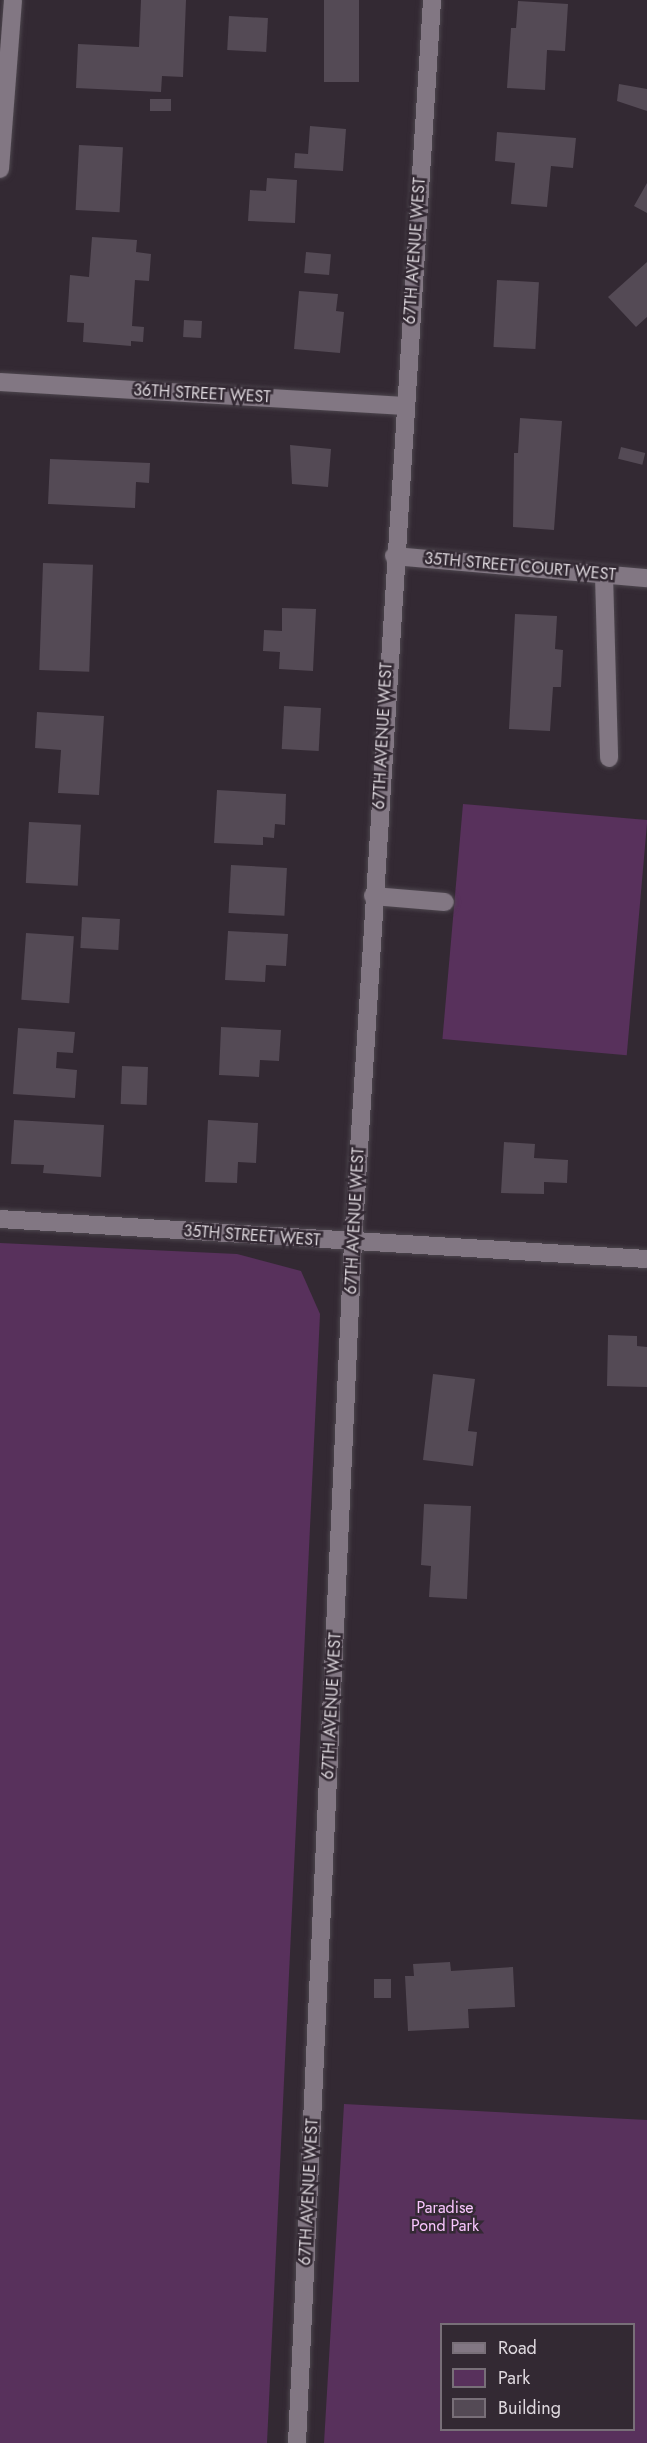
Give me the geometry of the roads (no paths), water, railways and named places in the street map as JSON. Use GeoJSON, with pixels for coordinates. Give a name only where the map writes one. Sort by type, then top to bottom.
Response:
{"type":"FeatureCollection","features":[{"type":"Feature","properties":{"kind":"street"},"geometry":{"type":"LineString","coordinates":[[0,169],[13,0]]}},
{"type":"Feature","properties":{"kind":"street","name":"67TH AVENUE WEST"},"geometry":{"type":"LineString","coordinates":[[297,2443],[353,1243],[394,556],[432,0]]}},
{"type":"Feature","properties":{"kind":"street","name":"36TH STREET WEST"},"geometry":{"type":"LineString","coordinates":[[0,382],[404,406]]}},
{"type":"Feature","properties":{"kind":"street","name":"35TH STREET COURT WEST"},"geometry":{"type":"LineString","coordinates":[[394,556],[647,578]]}},
{"type":"Feature","properties":{"kind":"street"},"geometry":{"type":"LineString","coordinates":[[604,575],[609,758]]}},
{"type":"Feature","properties":{"kind":"street"},"geometry":{"type":"LineString","coordinates":[[373,896],[445,902]]}},
{"type":"Feature","properties":{"kind":"street","name":"35TH STREET WEST"},"geometry":{"type":"LineString","coordinates":[[0,1219],[353,1243],[647,1258]]}},
{"type":"Feature","properties":{"kind":"park label","name":"Paradise Pond Park"},"geometry":{"type":"Point","coordinates":[445,2217]}}]}
